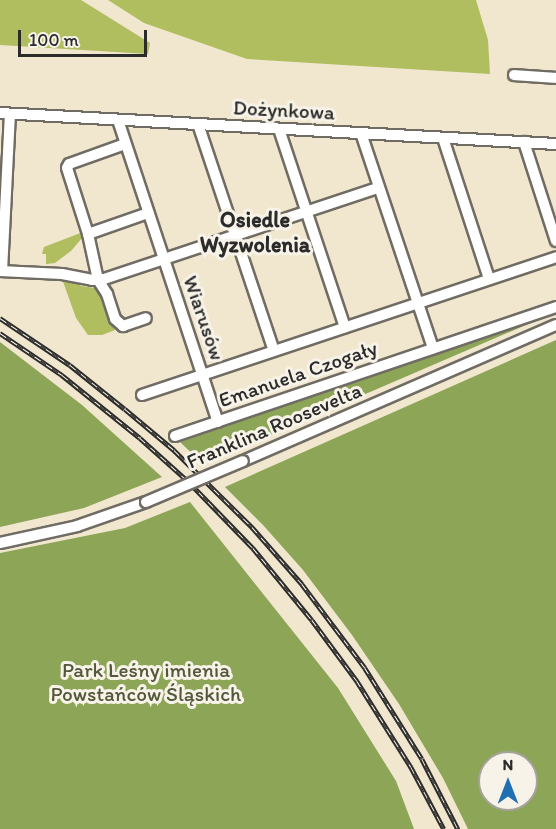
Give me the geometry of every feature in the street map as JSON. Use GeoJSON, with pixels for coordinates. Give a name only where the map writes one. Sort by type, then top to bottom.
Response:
{"type":"FeatureCollection","features":[{"type":"Feature","properties":{"kind":"street"},"geometry":{"type":"LineString","coordinates":[[514,75],[556,78]]}},
{"type":"Feature","properties":{"kind":"street","name":"Dożynkowa"},"geometry":{"type":"LineString","coordinates":[[1,271],[5,114],[556,144]]}},
{"type":"Feature","properties":{"kind":"street","name":"Wiarusów"},"geometry":{"type":"LineString","coordinates":[[117,120],[218,422]]}},
{"type":"Feature","properties":{"kind":"street","name":"Emanuela Czogały"},"geometry":{"type":"LineString","coordinates":[[198,124],[274,351]]}},
{"type":"Feature","properties":{"kind":"street","name":"Emanuela Czogały"},"geometry":{"type":"LineString","coordinates":[[279,129],[345,327]]}},
{"type":"Feature","properties":{"kind":"street"},"geometry":{"type":"LineString","coordinates":[[361,133],[433,348]]}},
{"type":"Feature","properties":{"kind":"street"},"geometry":{"type":"LineString","coordinates":[[443,138],[489,279]]}},
{"type":"Feature","properties":{"kind":"street"},"geometry":{"type":"LineString","coordinates":[[525,142],[556,241]]}},
{"type":"Feature","properties":{"kind":"street"},"geometry":{"type":"LineString","coordinates":[[125,144],[69,164],[67,168],[88,234],[98,280],[118,323],[123,326],[146,318]]}},
{"type":"Feature","properties":{"kind":"street"},"geometry":{"type":"LineString","coordinates":[[163,260],[378,188]]}},
{"type":"Feature","properties":{"kind":"street"},"geometry":{"type":"LineString","coordinates":[[88,234],[147,213]]}},
{"type":"Feature","properties":{"kind":"street","name":"Emanuela Czogały"},"geometry":{"type":"LineString","coordinates":[[142,394],[556,257]]}},
{"type":"Feature","properties":{"kind":"street","name":"Wiarusów"},"geometry":{"type":"LineString","coordinates":[[1,271],[62,274],[98,280],[163,260]]}},
{"type":"Feature","properties":{"kind":"street","name":"Emanuela Czogały"},"geometry":{"type":"LineString","coordinates":[[176,436],[556,307]]}},
{"type":"Feature","properties":{"kind":"street","name":"Franklina Roosevelta"},"geometry":{"type":"LineString","coordinates":[[0,543],[77,526],[146,502],[556,325]]}},
{"type":"Feature","properties":{"kind":"green space"},"geometry":{"type":"Polygon","coordinates":[[[0,0],[81,0],[150,43],[148,54],[0,45],[0,0]]]}},
{"type":"Feature","properties":{"kind":"green space"},"geometry":{"type":"Polygon","coordinates":[[[108,0],[476,0],[488,40],[490,74],[247,59],[144,23],[108,0]]]}},
{"type":"Feature","properties":{"kind":"green space"},"geometry":{"type":"Polygon","coordinates":[[[83,232],[82,238],[71,251],[55,263],[46,264],[46,254],[42,254],[44,247],[83,232]]]}},
{"type":"Feature","properties":{"kind":"green space"},"geometry":{"type":"Polygon","coordinates":[[[61,276],[71,278],[81,286],[95,288],[102,296],[115,330],[102,335],[88,335],[76,318],[61,276]]]}},
{"type":"Feature","properties":{"kind":"green space"},"geometry":{"type":"Polygon","coordinates":[[[556,312],[203,464],[180,442],[556,312]]]}},
{"type":"Feature","properties":{"kind":"green space"},"geometry":{"type":"Polygon","coordinates":[[[556,340],[556,829],[468,829],[443,778],[399,704],[352,635],[303,570],[225,487],[556,340]]]}},
{"type":"Feature","properties":{"kind":"green space"},"geometry":{"type":"Polygon","coordinates":[[[0,342],[82,405],[162,477],[84,508],[0,527],[0,342]]]}},
{"type":"Feature","properties":{"kind":"green space","name":"Park Leśny imienia Powstańców Śląskich"},"geometry":{"type":"Polygon","coordinates":[[[190,502],[338,688],[396,781],[414,829],[0,829],[0,553],[125,528],[190,502]]]}},
{"type":"Feature","properties":{"kind":"railway"},"geometry":{"type":"LineString","coordinates":[[0,318],[70,365],[125,409],[174,450],[252,527],[302,584],[365,668],[422,759],[458,829]]}},
{"type":"Feature","properties":{"kind":"railway"},"geometry":{"type":"LineString","coordinates":[[0,333],[62,375],[140,438],[189,482],[253,548],[312,620],[357,681],[411,767],[444,829]]}},
{"type":"Feature","properties":{"kind":"district","name":"Osiedle Wyzwolenia"},"geometry":{"type":"Point","coordinates":[255,232]}}]}
